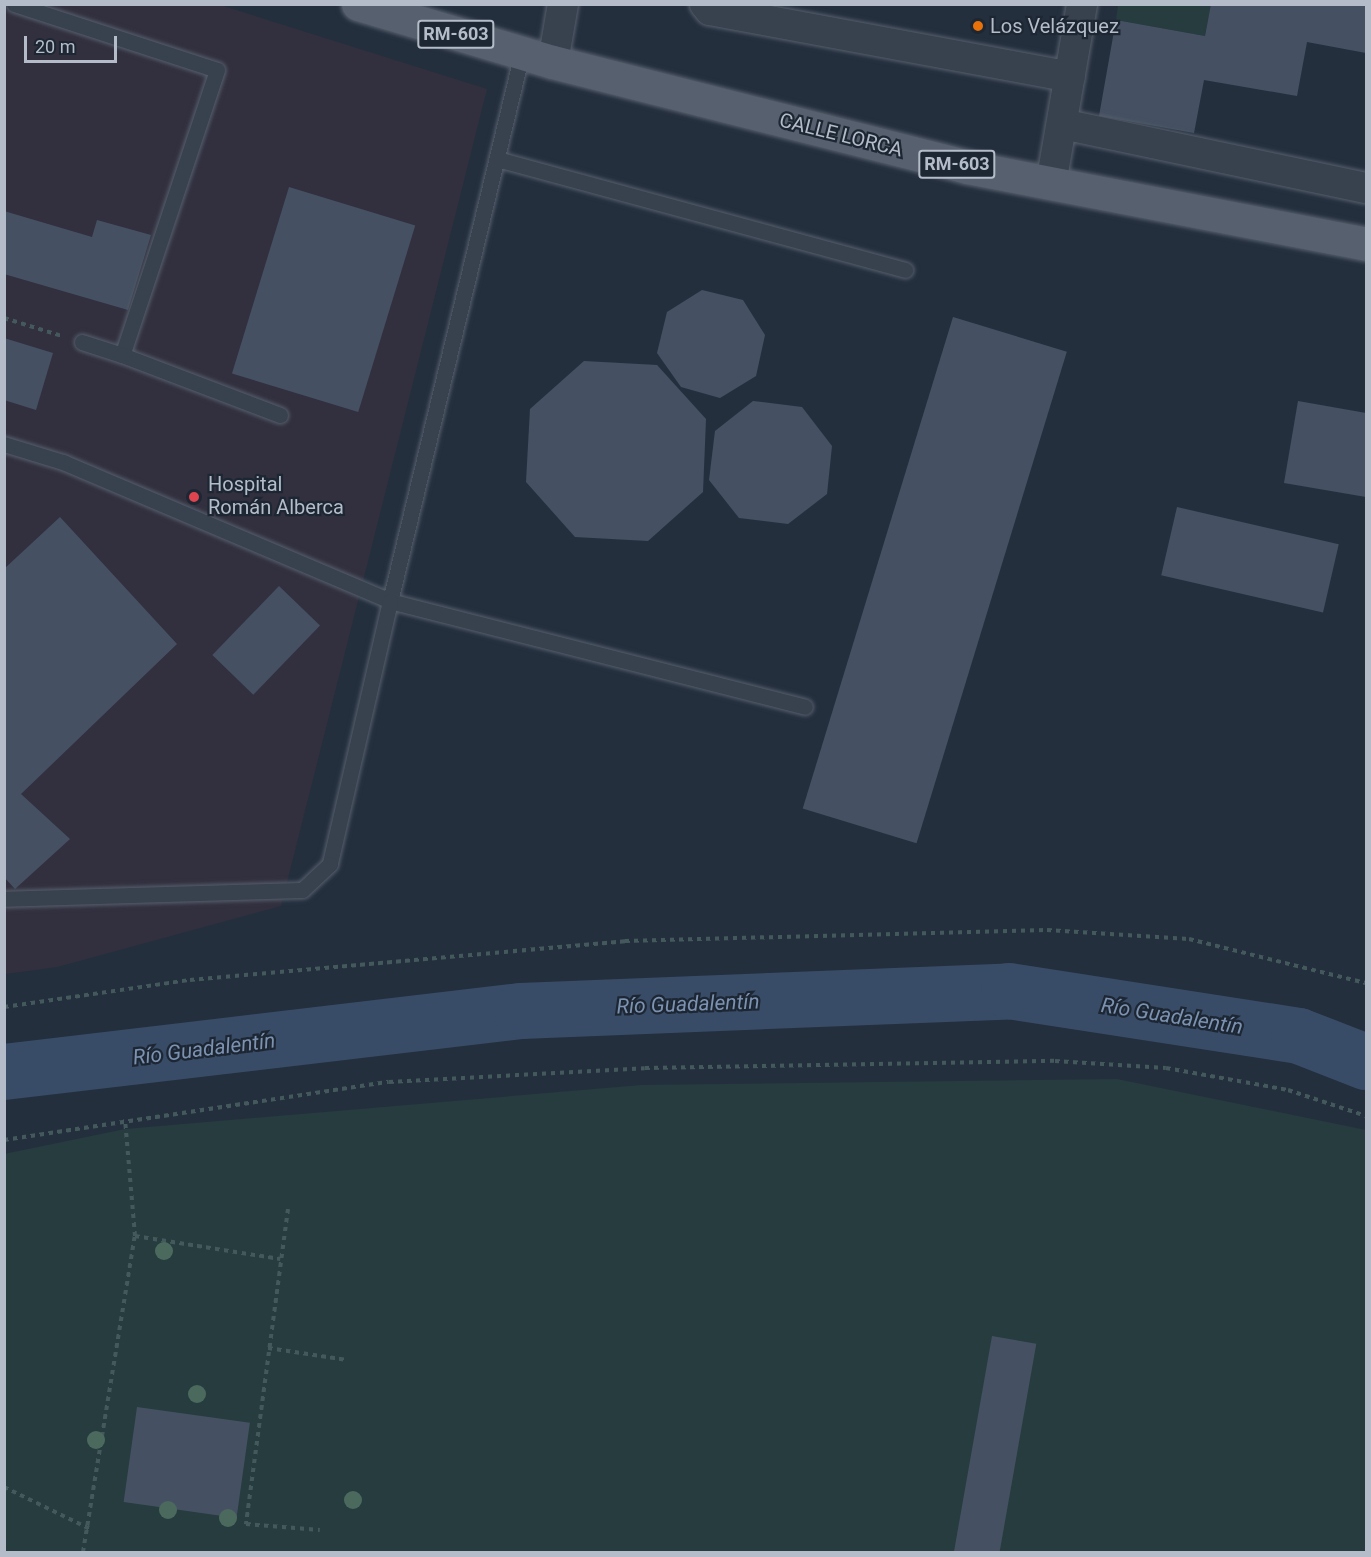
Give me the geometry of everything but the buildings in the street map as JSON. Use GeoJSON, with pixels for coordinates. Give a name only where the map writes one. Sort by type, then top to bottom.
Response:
{"type":"FeatureCollection","features":[{"type":"Feature","properties":{"kind":"main road","name":"CALLE LORCA"},"geometry":{"type":"LineString","coordinates":[[358,4],[553,62],[967,166],[1366,244]]}},
{"type":"Feature","properties":{"kind":"street"},"geometry":{"type":"LineString","coordinates":[[553,62],[563,4]]}},
{"type":"Feature","properties":{"kind":"street"},"geometry":{"type":"LineString","coordinates":[[705,4],[710,10],[1070,77]]}},
{"type":"Feature","properties":{"kind":"street"},"geometry":{"type":"LineString","coordinates":[[1051,184],[1082,4]]}},
{"type":"Feature","properties":{"kind":"street"},"geometry":{"type":"LineString","coordinates":[[1062,124],[1366,188]]}},
{"type":"Feature","properties":{"kind":"lane"},"geometry":{"type":"LineString","coordinates":[[14,4],[217,70],[122,355]]}},
{"type":"Feature","properties":{"kind":"lane"},"geometry":{"type":"LineString","coordinates":[[4,899],[302,890],[330,864],[390,601],[522,53]]}},
{"type":"Feature","properties":{"kind":"lane"},"geometry":{"type":"LineString","coordinates":[[497,159],[905,270]]}},
{"type":"Feature","properties":{"kind":"lane"},"geometry":{"type":"LineString","coordinates":[[82,342],[280,415]]}},
{"type":"Feature","properties":{"kind":"lane"},"geometry":{"type":"LineString","coordinates":[[4,444],[63,462],[390,601],[805,707]]}},
{"type":"Feature","properties":{"kind":"path"},"geometry":{"type":"LineString","coordinates":[[4,318],[82,342]]}},
{"type":"Feature","properties":{"kind":"path"},"geometry":{"type":"LineString","coordinates":[[4,1007],[190,980],[625,941],[1047,930],[1189,939],[1366,983]]}},
{"type":"Feature","properties":{"kind":"path"},"geometry":{"type":"LineString","coordinates":[[4,1140],[125,1119],[389,1082],[645,1068],[1055,1061],[1177,1070],[1288,1090],[1366,1116]]}},
{"type":"Feature","properties":{"kind":"path"},"geometry":{"type":"LineString","coordinates":[[83,1552],[90,1529],[135,1236],[125,1119]]}},
{"type":"Feature","properties":{"kind":"path"},"geometry":{"type":"LineString","coordinates":[[288,1209],[246,1524],[320,1530]]}},
{"type":"Feature","properties":{"kind":"path"},"geometry":{"type":"LineString","coordinates":[[135,1236],[280,1259]]}},
{"type":"Feature","properties":{"kind":"path"},"geometry":{"type":"LineString","coordinates":[[268,1348],[346,1360]]}},
{"type":"Feature","properties":{"kind":"path"},"geometry":{"type":"LineString","coordinates":[[4,1487],[90,1529]]}},
{"type":"Feature","properties":{"kind":"shaded area","name":"Hospital Román Alberca"},"geometry":{"type":"Polygon","coordinates":[[[4,5],[220,5],[487,89],[281,906],[57,967],[5,974],[4,5]]]}},
{"type":"Feature","properties":{"kind":"green space"},"geometry":{"type":"Polygon","coordinates":[[[1118,5],[1211,5],[1205,36],[1116,20],[1118,5]]]}},
{"type":"Feature","properties":{"kind":"green space"},"geometry":{"type":"Polygon","coordinates":[[[1117,1079],[1366,1130],[1366,1552],[5,1552],[4,1154],[125,1129],[641,1085],[1117,1079]]]}},
{"type":"Feature","properties":{"kind":"waterway","name":"Río Guadalentín"},"geometry":{"type":"LineString","coordinates":[[4,1072],[521,1011],[1009,991],[1299,1036],[1366,1062]]}},
{"type":"Feature","properties":{"kind":"place","name":"Los Velázquez"},"geometry":{"type":"Point","coordinates":[978,26]}},
{"type":"Feature","properties":{"kind":"place","name":"Hospital Román Alberca"},"geometry":{"type":"Point","coordinates":[194,497]}}]}
